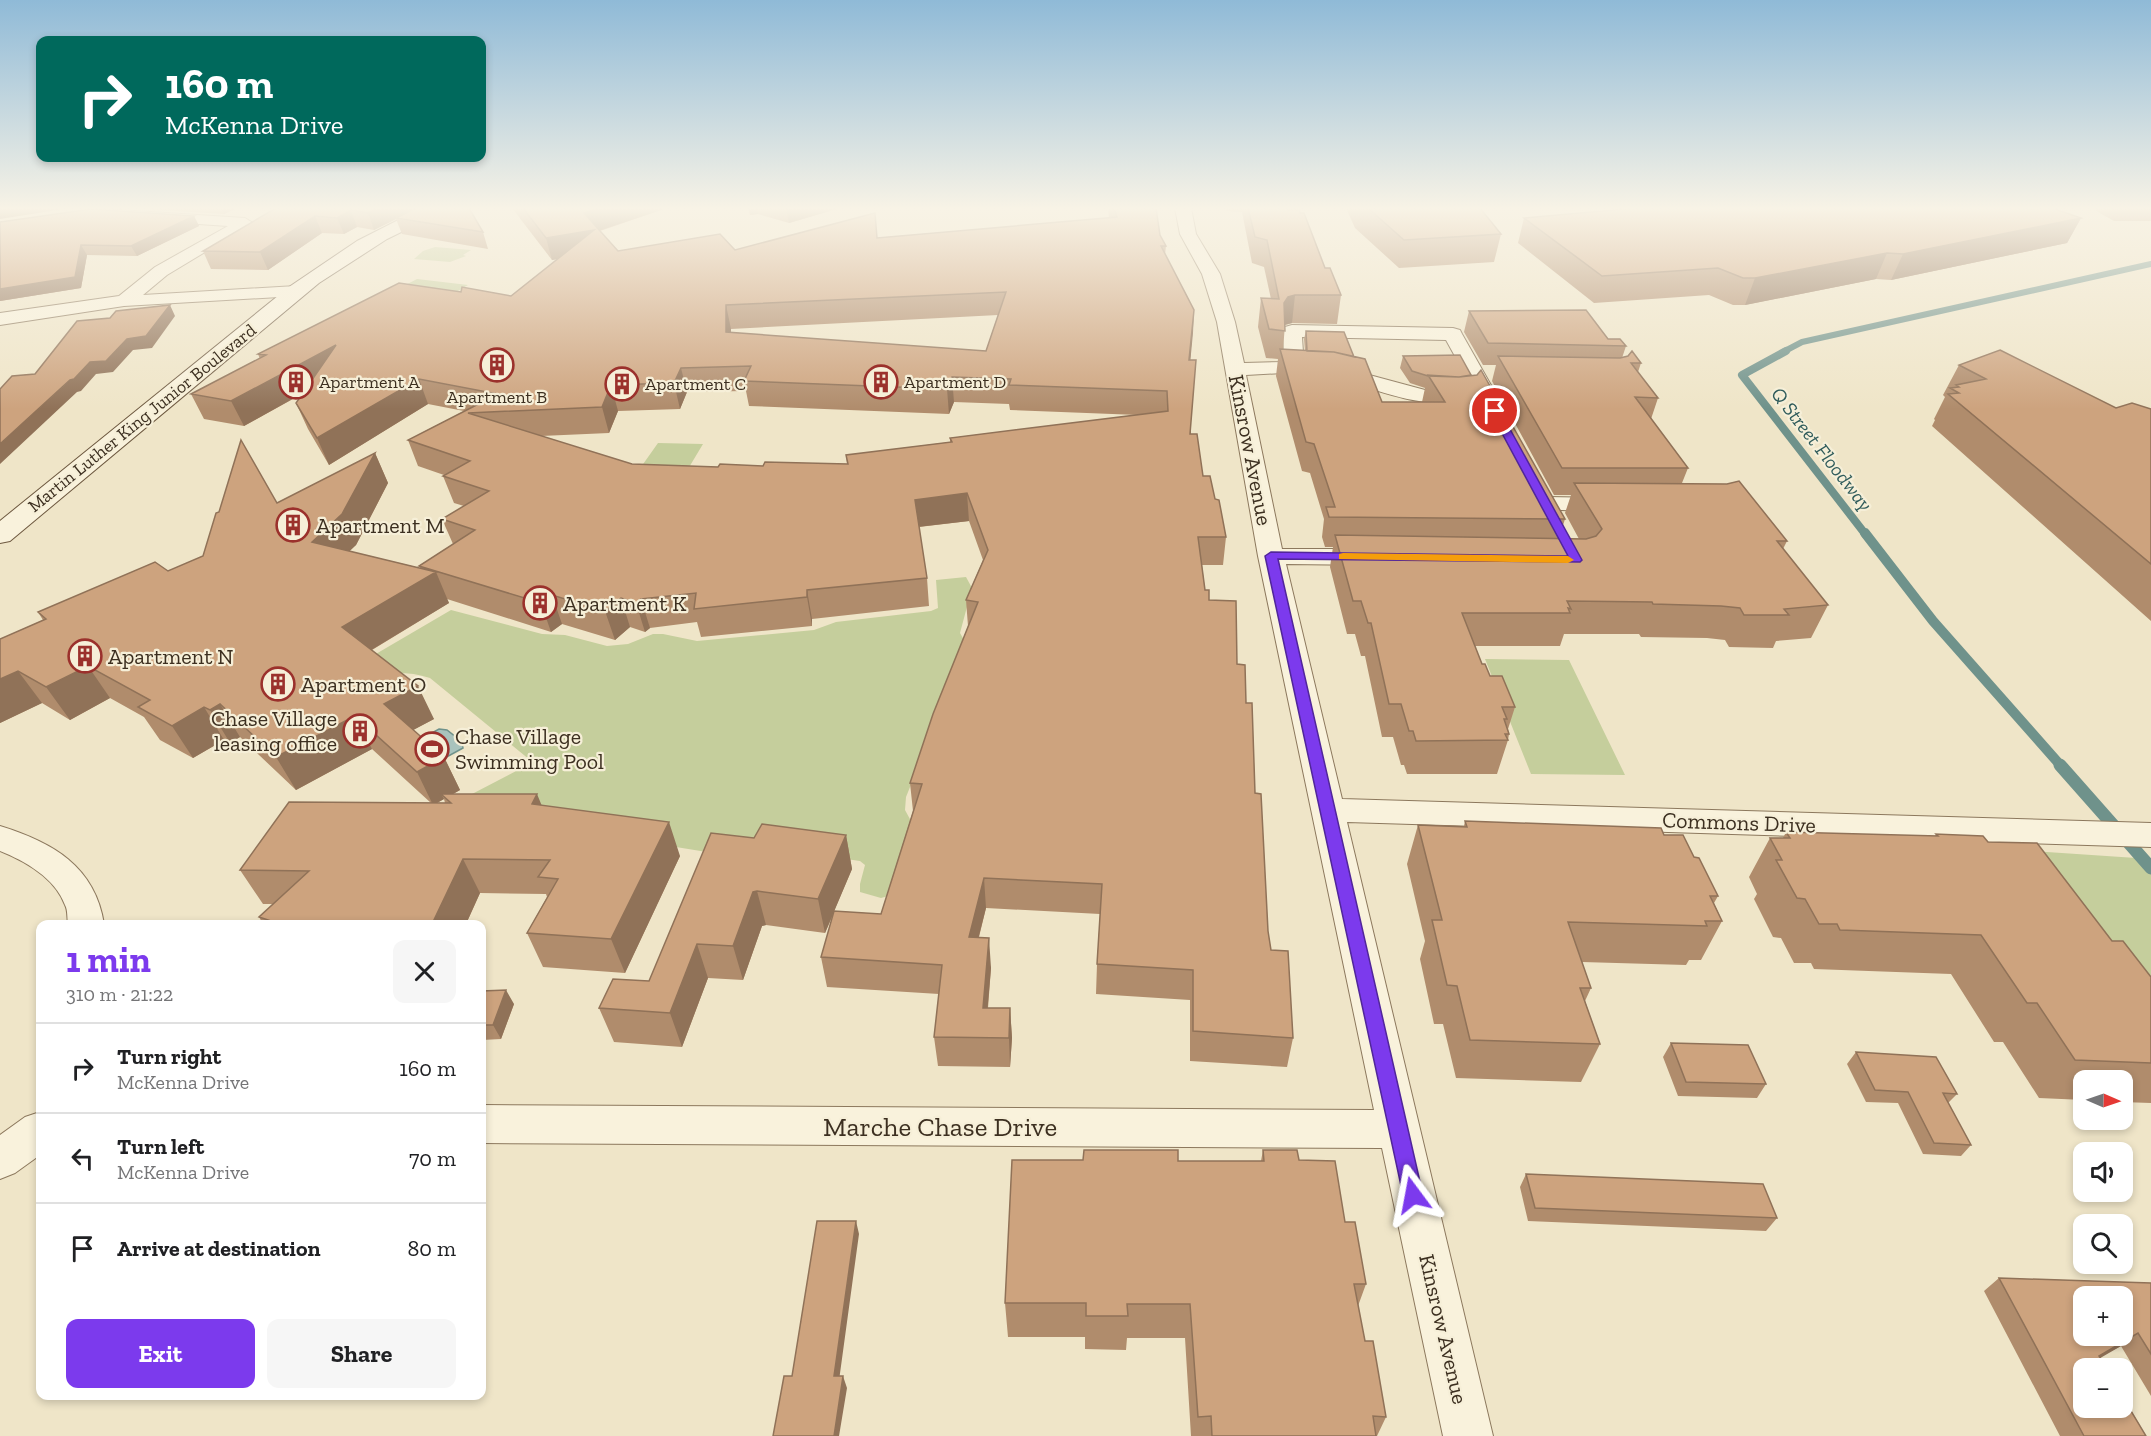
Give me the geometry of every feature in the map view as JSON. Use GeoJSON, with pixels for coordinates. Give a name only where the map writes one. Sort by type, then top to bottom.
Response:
{"type":"FeatureCollection","features":[{"type":"Feature","properties":{"kind":"main road","name":"Martin Luther King Junior Boulevard"},"geometry":{"type":"LineString","coordinates":[[0,535],[296,291],[319,275]]}},
{"type":"Feature","properties":{"kind":"street"},"geometry":{"type":"LineString","coordinates":[[124,301],[156,275]]}},
{"type":"Feature","properties":{"kind":"street","name":"Kinsrow Avenue"},"geometry":{"type":"LineString","coordinates":[[1211,275],[1226,322],[1271,556],[1468,1436]]}},
{"type":"Feature","properties":{"kind":"street"},"geometry":{"type":"LineString","coordinates":[[0,319],[124,301],[296,291]]}},
{"type":"Feature","properties":{"kind":"street"},"geometry":{"type":"LineString","coordinates":[[0,338],[21,316]]}},
{"type":"Feature","properties":{"kind":"street"},"geometry":{"type":"LineString","coordinates":[[1294,368],[1292,331],[1453,334],[1502,423]]}},
{"type":"Feature","properties":{"kind":"street"},"geometry":{"type":"LineString","coordinates":[[1234,369],[1294,368],[1328,371],[1364,378],[1424,396],[1463,396]]}},
{"type":"Feature","properties":{"kind":"street"},"geometry":{"type":"LineString","coordinates":[[1474,373],[1497,373]]}},
{"type":"Feature","properties":{"kind":"street"},"geometry":{"type":"LineString","coordinates":[[1545,504],[1636,505]]}},
{"type":"Feature","properties":{"kind":"street"},"geometry":{"type":"LineString","coordinates":[[1271,556],[1388,557]]}},
{"type":"Feature","properties":{"kind":"street","name":"Commons Drive"},"geometry":{"type":"LineString","coordinates":[[1328,810],[2151,835]]}},
{"type":"Feature","properties":{"kind":"street"},"geometry":{"type":"LineString","coordinates":[[0,838],[36,852],[64,874],[83,903],[85,920]]}},
{"type":"Feature","properties":{"kind":"street","name":"Marche Chase Drive"},"geometry":{"type":"LineString","coordinates":[[486,1124],[1399,1129]]}},
{"type":"Feature","properties":{"kind":"street"},"geometry":{"type":"LineString","coordinates":[[0,1159],[36,1134]]}},
{"type":"Feature","properties":{"kind":"green space"},"geometry":{"type":"Polygon","coordinates":[[[417,279],[468,285],[446,298],[394,291],[417,279]]]}},
{"type":"Feature","properties":{"kind":"green space"},"geometry":{"type":"Polygon","coordinates":[[[658,443],[703,444],[688,469],[641,467],[658,443]]]}},
{"type":"Feature","properties":{"kind":"green space"},"geometry":{"type":"Polygon","coordinates":[[[966,577],[972,588],[960,633],[964,640],[964,653],[906,797],[905,810],[911,821],[888,896],[881,898],[860,892],[865,865],[860,861],[783,850],[750,859],[608,836],[424,819],[522,768],[530,760],[430,678],[392,673],[328,682],[451,610],[542,634],[565,635],[607,646],[628,644],[653,634],[697,641],[814,630],[836,622],[931,611],[938,608],[936,580],[966,577]]]}},
{"type":"Feature","properties":{"kind":"green space"},"geometry":{"type":"Polygon","coordinates":[[[1485,659],[1569,660],[1625,775],[1531,774],[1485,659]]]}},
{"type":"Feature","properties":{"kind":"green space"},"geometry":{"type":"Polygon","coordinates":[[[2018,850],[2151,859],[2151,1020],[2018,850]]]}},
{"type":"Feature","properties":{"kind":"water","name":"Chase Village Swimming Pool"},"geometry":{"type":"Polygon","coordinates":[[[439,729],[447,730],[462,742],[463,748],[443,759],[393,754],[439,729]]]}},
{"type":"Feature","properties":{"kind":"building"},"geometry":{"type":"Polygon","coordinates":[[[0,275],[75,275],[75,277],[0,289],[0,275]]]}},
{"type":"Feature","properties":{"kind":"building"},"geometry":{"type":"Polygon","coordinates":[[[537,275],[1176,275],[1194,310],[1189,360],[1196,360],[1190,434],[1197,434],[1203,476],[1210,476],[1215,499],[1219,500],[1226,537],[1198,537],[1205,590],[1209,590],[1209,600],[1236,601],[1237,664],[1245,665],[1246,703],[1252,703],[1255,793],[1261,794],[1268,931],[1271,950],[1288,951],[1293,1038],[1193,1031],[1193,970],[1097,964],[1102,884],[984,878],[969,937],[989,938],[983,1008],[1010,1008],[1009,1038],[934,1037],[942,965],[821,957],[834,911],[881,914],[922,784],[910,783],[933,714],[978,602],[966,600],[988,550],[967,493],[915,500],[927,578],[807,590],[807,597],[694,609],[696,593],[641,599],[636,603],[621,598],[605,611],[552,595],[541,603],[419,566],[475,530],[442,519],[489,491],[443,476],[470,461],[408,440],[498,394],[419,379],[317,438],[296,403],[336,345],[231,401],[191,394],[266,355],[258,354],[399,283],[461,292],[462,287],[511,296],[537,275]],[[1006,292],[726,305],[726,332],[986,351],[1006,292]],[[751,366],[681,368],[674,383],[611,385],[602,407],[468,413],[632,464],[718,467],[720,464],[763,466],[765,462],[848,464],[846,455],[952,442],[950,438],[1168,411],[1167,391],[1009,385],[1011,379],[952,377],[947,389],[744,381],[751,366]]]}},
{"type":"Feature","properties":{"kind":"building"},"geometry":{"type":"Polygon","coordinates":[[[1274,275],[1333,275],[1341,295],[1288,297],[1284,303],[1285,331],[1269,329],[1261,298],[1279,299],[1274,275]]]}},
{"type":"Feature","properties":{"kind":"building"},"geometry":{"type":"Polygon","coordinates":[[[1736,275],[1771,275],[1755,278],[1743,278],[1736,275]]]}},
{"type":"Feature","properties":{"kind":"building"},"geometry":{"type":"Polygon","coordinates":[[[170,305],[146,336],[127,339],[106,361],[90,362],[0,444],[0,389],[12,376],[35,374],[77,321],[110,318],[116,311],[170,305]]]}},
{"type":"Feature","properties":{"kind":"building"},"geometry":{"type":"Polygon","coordinates":[[[1586,310],[1608,339],[1620,339],[1626,346],[1488,343],[1469,311],[1586,310]]]}},
{"type":"Feature","properties":{"kind":"building"},"geometry":{"type":"Polygon","coordinates":[[[1306,331],[1344,332],[1354,357],[1334,352],[1307,351],[1306,331]]]}},
{"type":"Feature","properties":{"kind":"building"},"geometry":{"type":"Polygon","coordinates":[[[1280,349],[1334,352],[1365,359],[1382,402],[1445,402],[1428,375],[1459,377],[1477,375],[1481,370],[1565,519],[1329,517],[1326,507],[1335,507],[1314,444],[1306,442],[1280,349]]]}},
{"type":"Feature","properties":{"kind":"building"},"geometry":{"type":"Polygon","coordinates":[[[2000,350],[2116,408],[2132,403],[2151,409],[2151,564],[1948,394],[1959,393],[1950,388],[1959,387],[1956,385],[1986,379],[1959,365],[2000,350]]]}},
{"type":"Feature","properties":{"kind":"building"},"geometry":{"type":"Polygon","coordinates":[[[1632,351],[1641,363],[1631,363],[1658,398],[1635,397],[1688,468],[1562,468],[1498,356],[1620,358],[1628,356],[1632,351]]]}},
{"type":"Feature","properties":{"kind":"building"},"geometry":{"type":"Polygon","coordinates":[[[1460,355],[1471,375],[1428,376],[1412,371],[1403,356],[1460,355]]]}},
{"type":"Feature","properties":{"kind":"building"},"geometry":{"type":"Polygon","coordinates":[[[241,440],[277,503],[375,453],[342,514],[312,542],[436,572],[342,627],[418,686],[384,704],[444,757],[417,772],[355,716],[276,757],[220,704],[210,710],[204,707],[172,726],[138,707],[150,700],[88,666],[46,687],[18,671],[0,679],[0,639],[46,619],[38,612],[155,562],[168,571],[203,556],[241,440]]]}},
{"type":"Feature","properties":{"kind":"building"},"geometry":{"type":"Polygon","coordinates":[[[1739,481],[1787,541],[1777,541],[1828,605],[1784,609],[1789,615],[1744,615],[1740,608],[1721,606],[1567,601],[1571,609],[1568,608],[1570,613],[1462,613],[1482,664],[1485,664],[1490,676],[1502,676],[1515,707],[1502,707],[1507,719],[1504,719],[1509,734],[1505,734],[1508,740],[1416,741],[1413,731],[1409,731],[1401,704],[1389,704],[1371,623],[1368,623],[1361,601],[1353,601],[1335,535],[1586,539],[1596,536],[1602,529],[1574,483],[1727,484],[1739,481]]]}},
{"type":"Feature","properties":{"kind":"building"},"geometry":{"type":"Polygon","coordinates":[[[441,794],[537,794],[532,804],[669,822],[611,939],[527,933],[558,879],[538,877],[550,860],[463,859],[434,920],[268,920],[259,917],[309,871],[240,870],[289,802],[451,803],[441,794]]]}},
{"type":"Feature","properties":{"kind":"building"},"geometry":{"type":"Polygon","coordinates":[[[1465,821],[1661,828],[1664,835],[1683,835],[1694,857],[1699,858],[1718,896],[1710,896],[1722,921],[1705,921],[1707,926],[1568,922],[1591,988],[1580,988],[1600,1044],[1470,1040],[1457,986],[1447,985],[1432,920],[1442,920],[1418,825],[1467,827],[1465,821]]]}},
{"type":"Feature","properties":{"kind":"building"},"geometry":{"type":"Polygon","coordinates":[[[762,824],[846,835],[818,899],[753,892],[733,946],[697,944],[670,1013],[599,1008],[613,979],[649,981],[711,833],[754,838],[762,824]]]}},
{"type":"Feature","properties":{"kind":"building"},"geometry":{"type":"Polygon","coordinates":[[[1786,832],[1983,836],[1988,842],[2037,843],[2112,941],[2123,941],[2151,977],[2151,1063],[2075,1060],[2037,1003],[2027,1003],[1981,935],[1840,930],[1837,924],[1819,924],[1805,899],[1797,898],[1776,860],[1782,860],[1770,838],[1790,838],[1786,832]]]}},
{"type":"Feature","properties":{"kind":"building"},"geometry":{"type":"Polygon","coordinates":[[[506,990],[493,1025],[486,1025],[486,991],[506,990]]]}},
{"type":"Feature","properties":{"kind":"building"},"geometry":{"type":"Polygon","coordinates":[[[1671,1043],[1748,1045],[1766,1084],[1686,1082],[1671,1043]]]}},
{"type":"Feature","properties":{"kind":"building"},"geometry":{"type":"Polygon","coordinates":[[[1856,1052],[1936,1057],[1957,1094],[1943,1093],[1971,1145],[1934,1143],[1908,1092],[1875,1090],[1856,1052]]]}},
{"type":"Feature","properties":{"kind":"building"},"geometry":{"type":"Polygon","coordinates":[[[1084,1150],[1178,1150],[1178,1161],[1264,1161],[1263,1150],[1297,1150],[1299,1160],[1335,1161],[1345,1222],[1355,1222],[1366,1284],[1354,1284],[1365,1341],[1373,1341],[1386,1417],[1373,1416],[1376,1436],[1212,1436],[1211,1416],[1198,1417],[1190,1304],[1127,1304],[1128,1316],[1086,1316],[1086,1303],[1005,1303],[1012,1160],[1083,1160],[1084,1150]]]}},
{"type":"Feature","properties":{"kind":"building"},"geometry":{"type":"Polygon","coordinates":[[[1526,1174],[1763,1184],[1777,1218],[1535,1208],[1526,1174]]]}},
{"type":"Feature","properties":{"kind":"building"},"geometry":{"type":"Polygon","coordinates":[[[817,1221],[856,1221],[834,1376],[843,1376],[834,1436],[773,1436],[784,1376],[792,1376],[817,1221]]]}},
{"type":"Feature","properties":{"kind":"building"},"geometry":{"type":"Polygon","coordinates":[[[1999,1278],[2151,1283],[2151,1354],[2138,1333],[2133,1336],[2133,1286],[2073,1286],[2073,1346],[2116,1346],[2099,1356],[2100,1358],[2073,1358],[2073,1416],[1999,1278]]]}},
{"type":"Feature","properties":{"kind":"building"},"geometry":{"type":"Polygon","coordinates":[[[2133,1414],[2146,1436],[2084,1436],[2074,1418],[2133,1418],[2133,1414]]]}},
{"type":"Feature","properties":{"kind":"waterway","name":"Q Street Floodway"},"geometry":{"type":"LineString","coordinates":[[1783,352],[1802,342],[2102,275]]}},
{"type":"Feature","properties":{"kind":"waterway","name":"Q Street Floodway"},"geometry":{"type":"LineString","coordinates":[[1786,351],[1742,375],[1866,535]]}},
{"type":"Feature","properties":{"kind":"waterway","name":"Q Street Floodway"},"geometry":{"type":"LineString","coordinates":[[1865,533],[1933,621],[2062,767]]}},
{"type":"Feature","properties":{"kind":"waterway","name":"Q Street Floodway"},"geometry":{"type":"LineString","coordinates":[[2060,765],[2151,868]]}},
{"type":"Feature","properties":{"kind":"slow traffic"},"geometry":{"type":"LineString","coordinates":[[1343,557],[1568,560]]}},
{"type":"Feature","properties":{"kind":"place","name":"Apartment B"},"geometry":{"type":"Point","coordinates":[497,365]}},
{"type":"Feature","properties":{"kind":"place","name":"Apartment A"},"geometry":{"type":"Point","coordinates":[296,382]}},
{"type":"Feature","properties":{"kind":"place","name":"Apartment D"},"geometry":{"type":"Point","coordinates":[881,382]}},
{"type":"Feature","properties":{"kind":"place","name":"Apartment C"},"geometry":{"type":"Point","coordinates":[622,384]}},
{"type":"Feature","properties":{"kind":"place","name":"Apartment M"},"geometry":{"type":"Point","coordinates":[293,525]}},
{"type":"Feature","properties":{"kind":"place","name":"Apartment K"},"geometry":{"type":"Point","coordinates":[540,603]}},
{"type":"Feature","properties":{"kind":"place","name":"Apartment N"},"geometry":{"type":"Point","coordinates":[85,656]}},
{"type":"Feature","properties":{"kind":"place","name":"Apartment O"},"geometry":{"type":"Point","coordinates":[278,684]}},
{"type":"Feature","properties":{"kind":"place","name":"Chase Village leasing office"},"geometry":{"type":"Point","coordinates":[360,731]}},
{"type":"Feature","properties":{"kind":"place","name":"Chase Village Swimming Pool"},"geometry":{"type":"Point","coordinates":[432,749]}},
{"type":"Feature","properties":{"kind":"route"},"geometry":{"type":"LineString","coordinates":[[1413,1195],[1271,556],[1576,560],[1495,411]]}}]}
